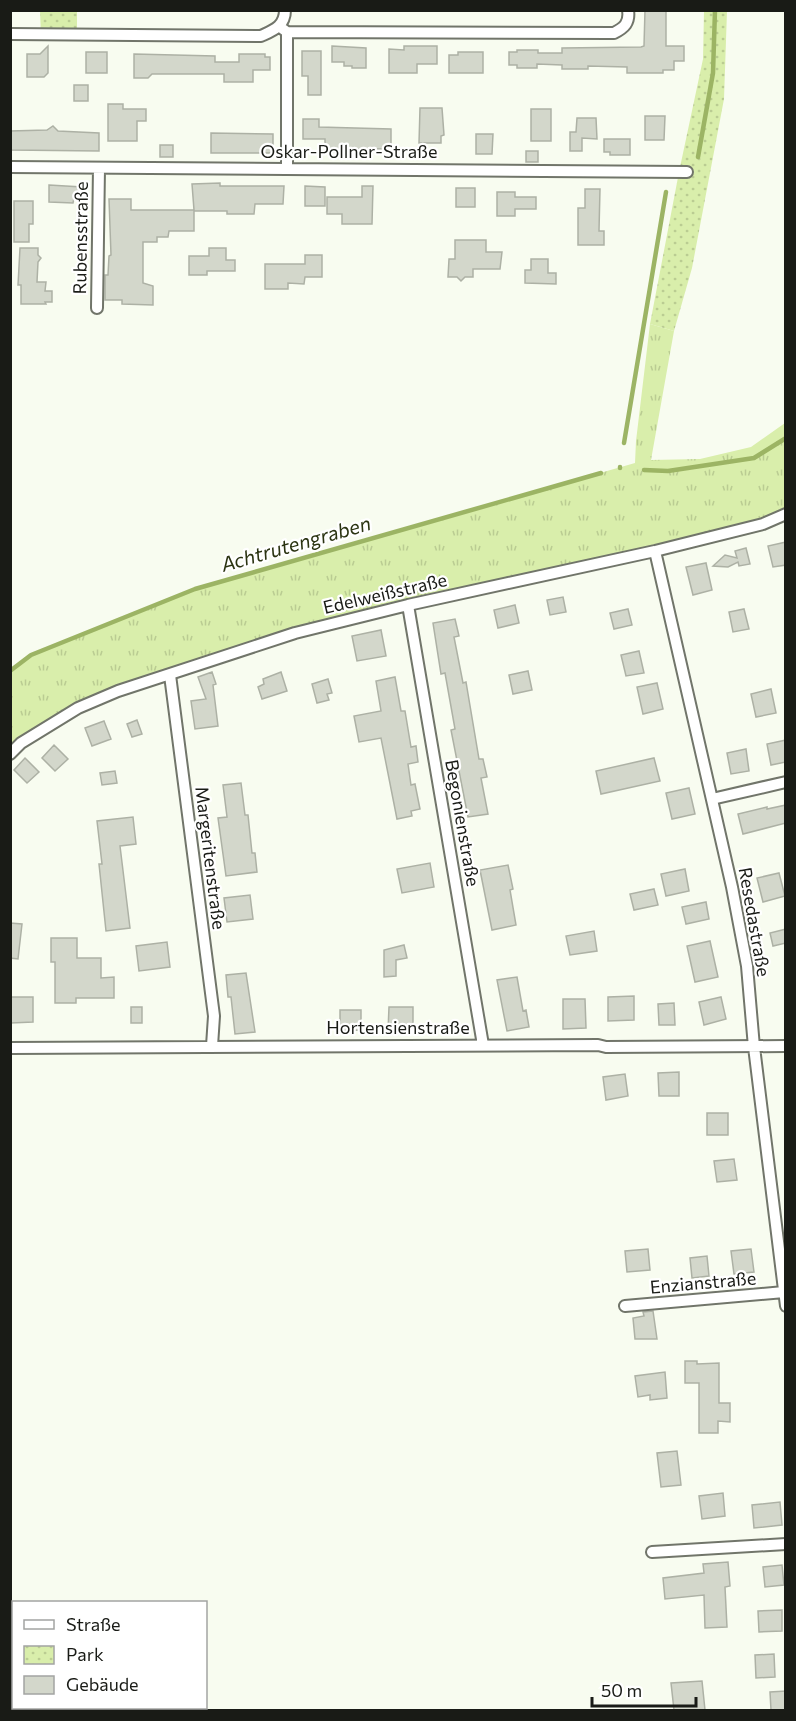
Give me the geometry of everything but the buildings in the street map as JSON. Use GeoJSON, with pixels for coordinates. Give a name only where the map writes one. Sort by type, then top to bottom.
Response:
{"type":"FeatureCollection","features":[{"type":"Feature","properties":{"kind":"street"},"geometry":{"type":"LineString","coordinates":[[285,10],[287,168]]}},
{"type":"Feature","properties":{"kind":"street"},"geometry":{"type":"LineString","coordinates":[[10,34],[261,36],[284,29],[614,33],[624,28],[629,18],[628,10]]}},
{"type":"Feature","properties":{"kind":"street","name":"Oskar-Pollner-Straße"},"geometry":{"type":"LineString","coordinates":[[10,167],[687,172]]}},
{"type":"Feature","properties":{"kind":"street","name":"Rubensstraße"},"geometry":{"type":"LineString","coordinates":[[97,308],[99,168]]}},
{"type":"Feature","properties":{"kind":"street","name":"Edelweißstraße"},"geometry":{"type":"LineString","coordinates":[[10,754],[21,743],[78,708],[118,691],[295,633],[408,605],[655,551],[763,524],[786,514]]}},
{"type":"Feature","properties":{"kind":"street","name":"Resedastraße"},"geometry":{"type":"LineString","coordinates":[[655,551],[712,799],[747,966],[754,1047],[786,1306]]}},
{"type":"Feature","properties":{"kind":"street","name":"Begonienstraße"},"geometry":{"type":"LineString","coordinates":[[408,605],[483,1045]]}},
{"type":"Feature","properties":{"kind":"street","name":"Margeritenstraße"},"geometry":{"type":"LineString","coordinates":[[170,675],[214,1016],[212,1046]]}},
{"type":"Feature","properties":{"kind":"street"},"geometry":{"type":"LineString","coordinates":[[712,799],[786,782]]}},
{"type":"Feature","properties":{"kind":"street","name":"Hortensienstraße"},"geometry":{"type":"LineString","coordinates":[[10,1047],[786,1046]]}},
{"type":"Feature","properties":{"kind":"street","name":"Enzianstraße"},"geometry":{"type":"LineString","coordinates":[[625,1306],[784,1292]]}},
{"type":"Feature","properties":{"kind":"street"},"geometry":{"type":"LineString","coordinates":[[652,1552],[786,1544]]}},
{"type":"Feature","properties":{"kind":"green space"},"geometry":{"type":"Polygon","coordinates":[[[40,11],[77,11],[77,35],[41,35],[40,11]]]}},
{"type":"Feature","properties":{"kind":"green space"},"geometry":{"type":"Polygon","coordinates":[[[704,11],[727,11],[724,99],[692,268],[674,331],[650,324],[703,59],[704,11]]]}},
{"type":"Feature","properties":{"kind":"green space"},"geometry":{"type":"Polygon","coordinates":[[[650,324],[674,331],[651,460],[700,459],[751,447],[785,423],[785,514],[775,519],[295,633],[78,708],[11,754],[11,671],[31,655],[195,589],[635,463],[650,324]]]}},
{"type":"Feature","properties":{"kind":"waterway"},"geometry":{"type":"LineString","coordinates":[[698,157],[713,73],[715,10]]}},
{"type":"Feature","properties":{"kind":"waterway"},"geometry":{"type":"LineString","coordinates":[[624,443],[666,192]]}},
{"type":"Feature","properties":{"kind":"waterway"},"geometry":{"type":"LineString","coordinates":[[644,470],[668,471],[754,458],[786,438]]}},
{"type":"Feature","properties":{"kind":"waterway","name":"Achtrutengraben"},"geometry":{"type":"LineString","coordinates":[[10,671],[31,655],[195,589],[601,473]]}}]}
